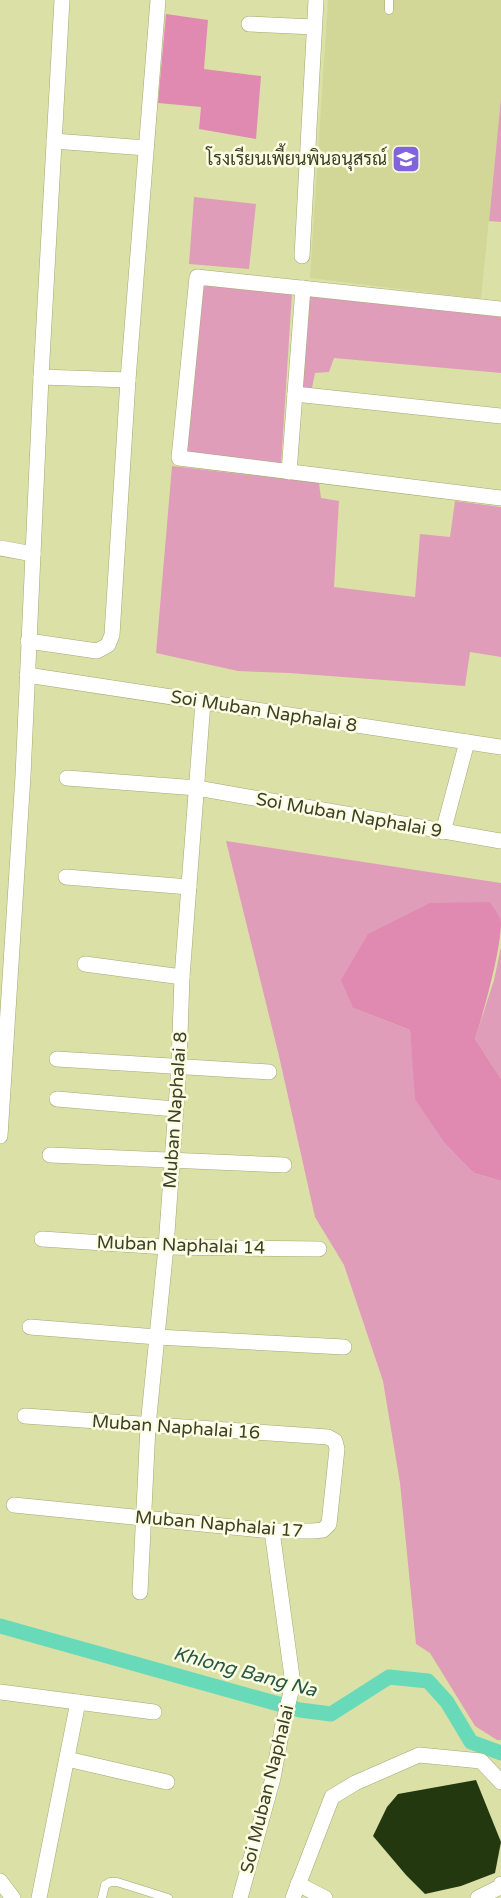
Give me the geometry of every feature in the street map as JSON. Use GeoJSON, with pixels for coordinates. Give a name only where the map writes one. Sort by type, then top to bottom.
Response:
{"type":"FeatureCollection","features":[{"type":"Feature","properties":{"kind":"street"},"geometry":{"type":"LineString","coordinates":[[0,1136],[27,675],[62,0]]}},
{"type":"Feature","properties":{"kind":"street"},"geometry":{"type":"LineString","coordinates":[[28,641],[97,651],[108,646],[112,635],[128,380],[158,0]]}},
{"type":"Feature","properties":{"kind":"street"},"geometry":{"type":"LineString","coordinates":[[302,256],[316,0]]}},
{"type":"Feature","properties":{"kind":"street"},"geometry":{"type":"LineString","coordinates":[[249,24],[314,27]]}},
{"type":"Feature","properties":{"kind":"street"},"geometry":{"type":"LineString","coordinates":[[54,141],[146,148]]}},
{"type":"Feature","properties":{"kind":"street"},"geometry":{"type":"LineString","coordinates":[[501,309],[197,277],[179,458],[501,498]]}},
{"type":"Feature","properties":{"kind":"street"},"geometry":{"type":"LineString","coordinates":[[289,472],[303,288]]}},
{"type":"Feature","properties":{"kind":"street"},"geometry":{"type":"LineString","coordinates":[[41,377],[128,380]]}},
{"type":"Feature","properties":{"kind":"street"},"geometry":{"type":"LineString","coordinates":[[295,394],[501,416]]}},
{"type":"Feature","properties":{"kind":"street"},"geometry":{"type":"LineString","coordinates":[[0,548],[33,554]]}},
{"type":"Feature","properties":{"kind":"street","name":"Soi Muban Naphalai 8"},"geometry":{"type":"LineString","coordinates":[[27,675],[501,747]]}},
{"type":"Feature","properties":{"kind":"street","name":"Muban Naphalai 8"},"geometry":{"type":"LineString","coordinates":[[140,1592],[142,1518],[148,1426],[166,1247],[182,977],[203,702]]}},
{"type":"Feature","properties":{"kind":"street"},"geometry":{"type":"LineString","coordinates":[[443,832],[467,742]]}},
{"type":"Feature","properties":{"kind":"street","name":"Soi Muban Naphalai 9"},"geometry":{"type":"LineString","coordinates":[[67,778],[197,788],[501,841]]}},
{"type":"Feature","properties":{"kind":"street"},"geometry":{"type":"LineString","coordinates":[[66,877],[189,888]]}},
{"type":"Feature","properties":{"kind":"street"},"geometry":{"type":"LineString","coordinates":[[86,964],[182,977]]}},
{"type":"Feature","properties":{"kind":"street"},"geometry":{"type":"LineString","coordinates":[[56,1059],[269,1072]]}},
{"type":"Feature","properties":{"kind":"street"},"geometry":{"type":"LineString","coordinates":[[57,1099],[175,1109]]}},
{"type":"Feature","properties":{"kind":"street"},"geometry":{"type":"LineString","coordinates":[[50,1155],[284,1165]]}},
{"type":"Feature","properties":{"kind":"street","name":"Muban Naphalai 14"},"geometry":{"type":"LineString","coordinates":[[42,1239],[166,1247],[319,1249]]}},
{"type":"Feature","properties":{"kind":"street"},"geometry":{"type":"LineString","coordinates":[[30,1327],[157,1337],[344,1347]]}},
{"type":"Feature","properties":{"kind":"street","name":"Muban Naphalai 16"},"geometry":{"type":"LineString","coordinates":[[25,1416],[328,1437]]}},
{"type":"Feature","properties":{"kind":"street","name":"Muban Naphalai 17"},"geometry":{"type":"LineString","coordinates":[[14,1504],[272,1531],[322,1530],[329,1524],[338,1449],[335,1441],[328,1437]]}},
{"type":"Feature","properties":{"kind":"street","name":"Soi Muban Naphalai"},"geometry":{"type":"LineString","coordinates":[[240,1898],[274,1778],[283,1724],[293,1684],[272,1531]]}},
{"type":"Feature","properties":{"kind":"street"},"geometry":{"type":"LineString","coordinates":[[0,1692],[154,1712]]}},
{"type":"Feature","properties":{"kind":"street"},"geometry":{"type":"LineString","coordinates":[[39,1898],[78,1702]]}},
{"type":"Feature","properties":{"kind":"street"},"geometry":{"type":"LineString","coordinates":[[325,1898],[296,1891],[332,1797],[355,1783],[419,1755],[482,1761],[501,1782]]}},
{"type":"Feature","properties":{"kind":"street"},"geometry":{"type":"LineString","coordinates":[[67,1759],[167,1782]]}},
{"type":"Feature","properties":{"kind":"street"},"geometry":{"type":"LineString","coordinates":[[0,1881],[13,1898]]}},
{"type":"Feature","properties":{"kind":"street"},"geometry":{"type":"LineString","coordinates":[[478,1898],[500,1888],[501,1884]]}},
{"type":"Feature","properties":{"kind":"lane"},"geometry":{"type":"LineString","coordinates":[[389,10],[390,0]]}},
{"type":"Feature","properties":{"kind":"lane"},"geometry":{"type":"LineString","coordinates":[[102,1898],[105,1885],[110,1882],[117,1882],[168,1898]]}},
{"type":"Feature","properties":{"kind":"shaded area","name":"โรงเรียนเพี้ยนพินอนุสรณ์"},"geometry":{"type":"Polygon","coordinates":[[[328,0],[501,0],[501,98],[481,299],[310,278],[328,0]]]}},
{"type":"Feature","properties":{"kind":"shaded area"},"geometry":{"type":"Polygon","coordinates":[[[166,14],[208,20],[204,69],[261,76],[256,139],[199,129],[201,107],[158,103],[166,14]]]}},
{"type":"Feature","properties":{"kind":"shaded area"},"geometry":{"type":"Polygon","coordinates":[[[501,98],[501,222],[489,221],[501,98]]]}},
{"type":"Feature","properties":{"kind":"shaded area"},"geometry":{"type":"Polygon","coordinates":[[[194,197],[256,204],[249,269],[189,264],[194,197]]]}},
{"type":"Feature","properties":{"kind":"shaded area"},"geometry":{"type":"Polygon","coordinates":[[[202,282],[292,293],[281,465],[184,454],[202,282]]]}},
{"type":"Feature","properties":{"kind":"shaded area"},"geometry":{"type":"Polygon","coordinates":[[[307,292],[501,315],[501,373],[334,358],[329,372],[315,373],[312,388],[300,389],[307,292]]]}},
{"type":"Feature","properties":{"kind":"shaded area"},"geometry":{"type":"Polygon","coordinates":[[[172,466],[319,483],[321,498],[339,501],[334,587],[415,597],[420,534],[450,537],[455,501],[501,507],[501,657],[470,652],[465,686],[238,671],[156,653],[172,466]]]}},
{"type":"Feature","properties":{"kind":"shaded area"},"geometry":{"type":"Polygon","coordinates":[[[226,841],[501,883],[501,923],[490,902],[353,1008],[410,1030],[416,1099],[474,1173],[501,1181],[501,1740],[497,1740],[475,1726],[430,1653],[416,1644],[400,1483],[383,1381],[344,1265],[315,1217],[279,1056],[226,841]]]}},
{"type":"Feature","properties":{"kind":"shaded area"},"geometry":{"type":"Polygon","coordinates":[[[490,902],[501,922],[500,934],[491,980],[475,1039],[501,1079],[501,1181],[474,1173],[444,1142],[415,1099],[410,1030],[353,1008],[341,980],[368,934],[430,903],[490,902]]]}},
{"type":"Feature","properties":{"kind":"shaded area"},"geometry":{"type":"Polygon","coordinates":[[[501,947],[501,1079],[475,1039],[494,980],[501,947]]]}},
{"type":"Feature","properties":{"kind":"building"},"geometry":{"type":"Polygon","coordinates":[[[476,1780],[501,1842],[495,1873],[461,1886],[425,1894],[373,1836],[387,1807],[398,1794],[476,1780]]]}},
{"type":"Feature","properties":{"kind":"waterway","name":"Khlong Bang Na"},"geometry":{"type":"LineString","coordinates":[[0,1626],[300,1710],[331,1714],[389,1677],[428,1681],[447,1702],[471,1742],[501,1753]]}},
{"type":"Feature","properties":{"kind":"place","name":"โรงเรียนเพี้ยนพินอนุสรณ์"},"geometry":{"type":"Point","coordinates":[406,159]}}]}
